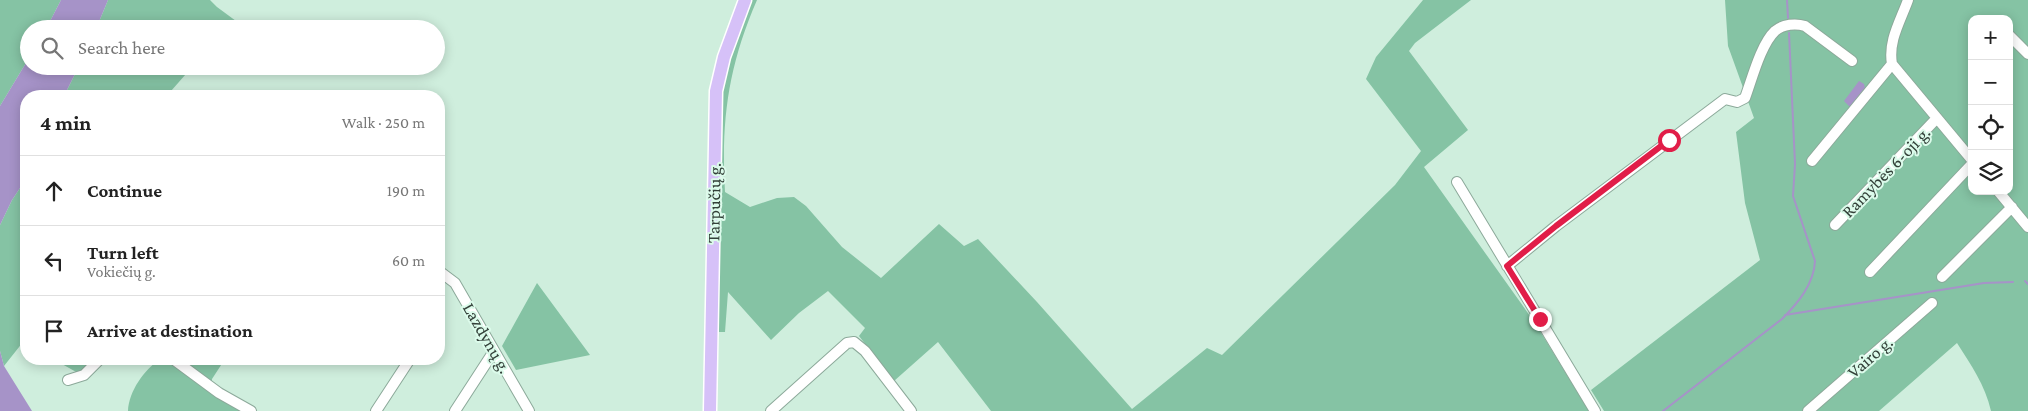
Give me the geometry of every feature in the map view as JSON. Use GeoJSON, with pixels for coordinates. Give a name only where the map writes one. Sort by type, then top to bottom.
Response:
{"type":"FeatureCollection","features":[{"type":"Feature","properties":{"kind":"main road","name":"Tarpučių g."},"geometry":{"type":"LineString","coordinates":[[710,411],[716,91],[724,57],[745,0]]}},
{"type":"Feature","properties":{"kind":"street"},"geometry":{"type":"LineString","coordinates":[[1908,0],[1892,38],[1890,54],[1892,64],[1968,155]]}},
{"type":"Feature","properties":{"kind":"street"},"geometry":{"type":"LineString","coordinates":[[1507,266],[1556,226],[1725,99],[1737,102],[1745,98],[1772,35],[1782,26],[1800,24],[1805,26],[1852,61]]}},
{"type":"Feature","properties":{"kind":"street"},"geometry":{"type":"LineString","coordinates":[[2013,39],[2028,54]]}},
{"type":"Feature","properties":{"kind":"street"},"geometry":{"type":"LineString","coordinates":[[1812,161],[1892,64]]}},
{"type":"Feature","properties":{"kind":"street","name":"Ramybės 6-oji g."},"geometry":{"type":"LineString","coordinates":[[1835,225],[1937,118]]}},
{"type":"Feature","properties":{"kind":"street"},"geometry":{"type":"LineString","coordinates":[[1870,272],[1968,168]]}},
{"type":"Feature","properties":{"kind":"street"},"geometry":{"type":"LineString","coordinates":[[1457,182],[1595,411]]}},
{"type":"Feature","properties":{"kind":"street"},"geometry":{"type":"LineString","coordinates":[[2002,195],[2028,227]]}},
{"type":"Feature","properties":{"kind":"street"},"geometry":{"type":"LineString","coordinates":[[1942,277],[2012,207]]}},
{"type":"Feature","properties":{"kind":"street","name":"Lazdynų g."},"geometry":{"type":"LineString","coordinates":[[445,276],[455,283],[529,411]]}},
{"type":"Feature","properties":{"kind":"street","name":"Vairo g."},"geometry":{"type":"LineString","coordinates":[[1808,411],[1932,303]]}},
{"type":"Feature","properties":{"kind":"street"},"geometry":{"type":"LineString","coordinates":[[771,411],[847,343],[854,342],[865,351],[911,411]]}},
{"type":"Feature","properties":{"kind":"street"},"geometry":{"type":"LineString","coordinates":[[454,411],[494,351]]}},
{"type":"Feature","properties":{"kind":"street"},"geometry":{"type":"LineString","coordinates":[[68,380],[84,375],[94,365]]}},
{"type":"Feature","properties":{"kind":"street"},"geometry":{"type":"LineString","coordinates":[[181,365],[219,392],[251,411]]}},
{"type":"Feature","properties":{"kind":"street"},"geometry":{"type":"LineString","coordinates":[[376,411],[406,365]]}},
{"type":"Feature","properties":{"kind":"street"},"geometry":{"type":"LineString","coordinates":[[781,402],[788,411]]}},
{"type":"Feature","properties":{"kind":"green space"},"geometry":{"type":"Polygon","coordinates":[[[0,0],[61,0],[51,20],[20,20],[20,73],[0,106],[0,0]]]}},
{"type":"Feature","properties":{"kind":"green space"},"geometry":{"type":"Polygon","coordinates":[[[108,0],[210,0],[235,20],[100,20],[108,0]]]}},
{"type":"Feature","properties":{"kind":"green space"},"geometry":{"type":"Polygon","coordinates":[[[749,0],[757,0],[739,48],[733,71],[726,117],[724,141],[725,192],[750,207],[777,198],[794,197],[806,206],[842,247],[881,278],[939,224],[964,246],[978,239],[1132,409],[1207,348],[1222,355],[1395,185],[1421,151],[1366,79],[1376,57],[1423,0],[1471,0],[1415,43],[1409,51],[1468,130],[1424,167],[1535,323],[1589,411],[991,411],[938,342],[894,381],[859,336],[865,328],[828,291],[799,313],[771,340],[728,292],[725,332],[717,332],[722,77],[749,0]]]}},
{"type":"Feature","properties":{"kind":"green space"},"geometry":{"type":"Polygon","coordinates":[[[1725,0],[2028,0],[2028,411],[1991,411],[1981,384],[1957,343],[1879,411],[1604,411],[1591,390],[1760,260],[1745,203],[1736,132],[1754,118],[1728,46],[1725,0]]]}},
{"type":"Feature","properties":{"kind":"green space"},"geometry":{"type":"Polygon","coordinates":[[[74,75],[185,75],[172,90],[67,90],[74,75]]]}},
{"type":"Feature","properties":{"kind":"green space"},"geometry":{"type":"Polygon","coordinates":[[[20,188],[20,346],[4,366],[0,351],[0,225],[20,188]]]}},
{"type":"Feature","properties":{"kind":"green space"},"geometry":{"type":"Polygon","coordinates":[[[537,283],[590,355],[516,370],[502,346],[537,283]]]}},
{"type":"Feature","properties":{"kind":"green space"},"geometry":{"type":"Polygon","coordinates":[[[64,365],[90,365],[78,373],[64,365]]]}},
{"type":"Feature","properties":{"kind":"green space"},"geometry":{"type":"Polygon","coordinates":[[[153,365],[221,365],[212,379],[211,391],[245,411],[128,411],[134,389],[153,365]]]}},
{"type":"Feature","properties":{"kind":"shaded area"},"geometry":{"type":"Polygon","coordinates":[[[61,0],[108,0],[100,20],[51,20],[61,0]]]}},
{"type":"Feature","properties":{"kind":"shaded area"},"geometry":{"type":"Polygon","coordinates":[[[20,73],[20,75],[74,75],[67,90],[20,90],[20,188],[0,225],[0,106],[20,73]]]}},
{"type":"Feature","properties":{"kind":"shaded area"},"geometry":{"type":"Polygon","coordinates":[[[1859,81],[1864,84],[1865,88],[1850,107],[1844,101],[1859,81]]]}},
{"type":"Feature","properties":{"kind":"shaded area"},"geometry":{"type":"Polygon","coordinates":[[[0,351],[4,366],[32,411],[0,411],[0,351]]]}},
{"type":"Feature","properties":{"kind":"waterway"},"geometry":{"type":"LineString","coordinates":[[1787,0],[1788,18]]}},
{"type":"Feature","properties":{"kind":"waterway"},"geometry":{"type":"LineString","coordinates":[[1663,411],[1782,319],[1799,300],[1812,278],[1815,261],[1793,196],[1795,164],[1789,33]]}},
{"type":"Feature","properties":{"kind":"waterway"},"geometry":{"type":"LineString","coordinates":[[2025,281],[2028,284]]}},
{"type":"Feature","properties":{"kind":"waterway"},"geometry":{"type":"LineString","coordinates":[[1785,315],[1984,283],[2013,282]]}},
{"type":"Feature","properties":{"kind":"route"},"geometry":{"type":"LineString","coordinates":[[1540,319],[1507,266],[1669,140]]}}]}
